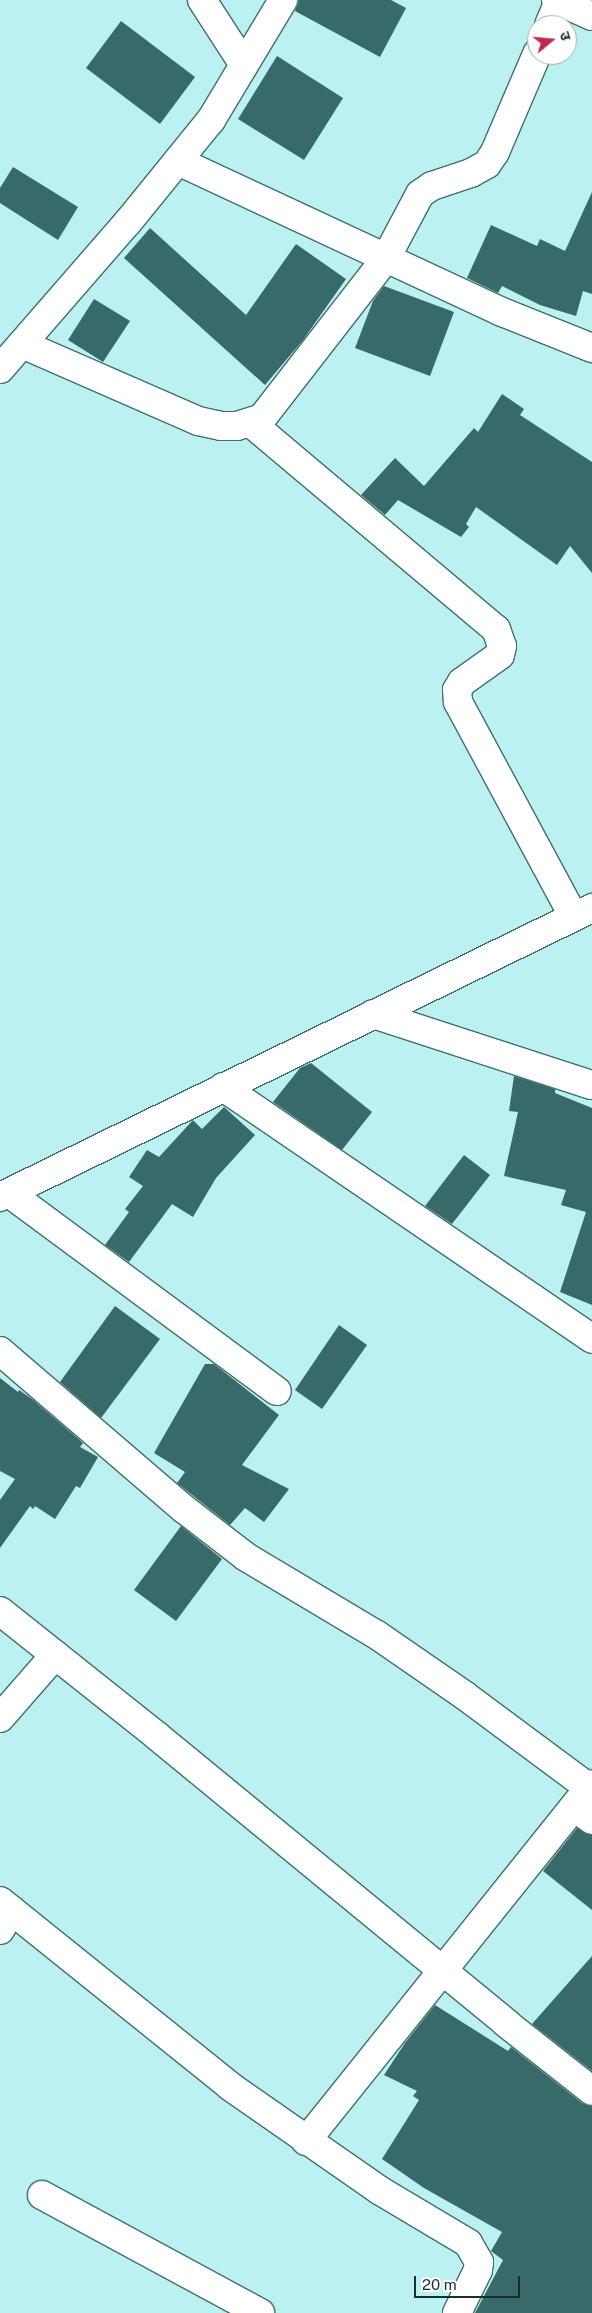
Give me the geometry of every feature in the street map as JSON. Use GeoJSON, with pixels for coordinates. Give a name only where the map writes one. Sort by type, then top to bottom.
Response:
{"type":"FeatureCollection","features":[{"type":"Feature","properties":{"kind":"street"},"geometry":{"type":"LineString","coordinates":[[202,0],[244,65]]}},
{"type":"Feature","properties":{"kind":"street"},"geometry":{"type":"LineString","coordinates":[[0,369],[128,222],[211,120],[283,0]]}},
{"type":"Feature","properties":{"kind":"street"},"geometry":{"type":"LineString","coordinates":[[555,9],[592,16]]}},
{"type":"Feature","properties":{"kind":"street"},"geometry":{"type":"LineString","coordinates":[[22,344],[198,421],[220,426],[251,422],[262,418],[386,258],[420,194],[432,186],[471,173],[487,164],[495,152],[532,65]]}},
{"type":"Feature","properties":{"kind":"street"},"geometry":{"type":"LineString","coordinates":[[178,161],[502,312],[592,348]]}},
{"type":"Feature","properties":{"kind":"street"},"geometry":{"type":"LineString","coordinates":[[251,422],[496,629],[502,646],[500,655],[462,682],[457,690],[458,702],[583,913],[4,1195],[277,1391]]}},
{"type":"Feature","properties":{"kind":"street"},"geometry":{"type":"LineString","coordinates":[[373,1014],[592,1085]]}},
{"type":"Feature","properties":{"kind":"street"},"geometry":{"type":"LineString","coordinates":[[223,1087],[592,1339]]}},
{"type":"Feature","properties":{"kind":"street"},"geometry":{"type":"LineString","coordinates":[[0,1351],[184,1509],[246,1557],[384,1640],[464,1695],[587,1800],[442,1971],[306,2141]]}},
{"type":"Feature","properties":{"kind":"street"},"geometry":{"type":"LineString","coordinates":[[0,1611],[165,1742],[442,1971],[592,2091]]}},
{"type":"Feature","properties":{"kind":"street"},"geometry":{"type":"LineString","coordinates":[[0,1718],[55,1655]]}},
{"type":"Feature","properties":{"kind":"street"},"geometry":{"type":"LineString","coordinates":[[4,1914],[231,2087],[306,2141],[379,2190],[468,2243],[479,2262],[478,2270],[457,2313]]}},
{"type":"Feature","properties":{"kind":"street"},"geometry":{"type":"LineString","coordinates":[[42,2195],[260,2313]]}},
{"type":"Feature","properties":{"kind":"building"},"geometry":{"type":"Polygon","coordinates":[[[299,0],[391,0],[406,8],[380,57],[295,11],[299,0]]]}},
{"type":"Feature","properties":{"kind":"building"},"geometry":{"type":"Polygon","coordinates":[[[121,21],[195,77],[160,124],[86,68],[121,21]]]}},
{"type":"Feature","properties":{"kind":"building"},"geometry":{"type":"Polygon","coordinates":[[[277,56],[343,98],[304,160],[238,119],[277,56]]]}},
{"type":"Feature","properties":{"kind":"building"},"geometry":{"type":"Polygon","coordinates":[[[13,167],[78,207],[58,240],[0,203],[0,188],[13,167]]]}},
{"type":"Feature","properties":{"kind":"building"},"geometry":{"type":"Polygon","coordinates":[[[592,192],[592,294],[583,291],[576,316],[540,305],[502,286],[498,293],[467,278],[491,225],[537,246],[540,239],[565,251],[592,192]]]}},
{"type":"Feature","properties":{"kind":"building"},"geometry":{"type":"Polygon","coordinates":[[[150,228],[246,315],[296,244],[346,279],[303,340],[265,385],[124,258],[150,228]]]}},
{"type":"Feature","properties":{"kind":"building"},"geometry":{"type":"Polygon","coordinates":[[[384,286],[454,312],[430,376],[355,348],[373,301],[384,286]]]}},
{"type":"Feature","properties":{"kind":"building"},"geometry":{"type":"Polygon","coordinates":[[[94,299],[130,321],[103,362],[68,340],[94,299]]]}},
{"type":"Feature","properties":{"kind":"building"},"geometry":{"type":"Polygon","coordinates":[[[502,394],[524,409],[520,415],[592,462],[592,573],[570,546],[557,565],[476,507],[466,524],[469,527],[461,537],[398,500],[385,515],[361,495],[395,458],[424,486],[474,428],[478,432],[502,394]]]}},
{"type":"Feature","properties":{"kind":"building"},"geometry":{"type":"Polygon","coordinates":[[[311,1063],[372,1112],[342,1150],[273,1102],[300,1068],[311,1063]]]}},
{"type":"Feature","properties":{"kind":"building"},"geometry":{"type":"Polygon","coordinates":[[[514,1076],[555,1089],[555,1093],[592,1108],[592,1305],[560,1292],[586,1212],[561,1205],[566,1190],[504,1176],[518,1112],[509,1111],[514,1076]]]}},
{"type":"Feature","properties":{"kind":"building"},"geometry":{"type":"Polygon","coordinates":[[[224,1107],[255,1135],[216,1178],[193,1217],[172,1204],[129,1262],[105,1245],[129,1212],[125,1209],[143,1186],[129,1177],[147,1150],[159,1157],[193,1120],[202,1129],[224,1107]]]}},
{"type":"Feature","properties":{"kind":"building"},"geometry":{"type":"Polygon","coordinates":[[[464,1155],[490,1175],[452,1224],[425,1206],[464,1155]]]}},
{"type":"Feature","properties":{"kind":"building"},"geometry":{"type":"Polygon","coordinates":[[[115,1306],[160,1339],[101,1418],[60,1382],[115,1306]]]}},
{"type":"Feature","properties":{"kind":"building"},"geometry":{"type":"Polygon","coordinates":[[[339,1325],[367,1345],[322,1409],[295,1390],[339,1325]]]}},
{"type":"Feature","properties":{"kind":"building"},"geometry":{"type":"Polygon","coordinates":[[[205,1364],[214,1364],[279,1415],[242,1465],[289,1489],[264,1522],[245,1508],[230,1525],[177,1483],[185,1472],[154,1453],[205,1364]]]}},
{"type":"Feature","properties":{"kind":"building"},"geometry":{"type":"Polygon","coordinates":[[[0,1378],[18,1392],[19,1390],[32,1399],[83,1443],[80,1447],[98,1457],[80,1488],[76,1486],[55,1519],[35,1506],[33,1509],[30,1506],[0,1548],[0,1500],[15,1479],[0,1471],[0,1378]]]}},
{"type":"Feature","properties":{"kind":"building"},"geometry":{"type":"Polygon","coordinates":[[[181,1526],[222,1559],[176,1621],[134,1590],[181,1526]]]}},
{"type":"Feature","properties":{"kind":"building"},"geometry":{"type":"Polygon","coordinates":[[[577,1828],[592,1835],[592,1910],[543,1871],[577,1828]]]}},
{"type":"Feature","properties":{"kind":"building"},"geometry":{"type":"Polygon","coordinates":[[[592,1956],[592,2071],[532,2024],[592,1956]]]}},
{"type":"Feature","properties":{"kind":"building"},"geometry":{"type":"Polygon","coordinates":[[[435,2005],[508,2051],[511,2047],[582,2103],[592,2106],[592,2313],[475,2313],[503,2260],[491,2251],[502,2232],[424,2188],[382,2159],[419,2100],[413,2096],[417,2091],[384,2075],[405,2043],[435,2005]]]}}]}
